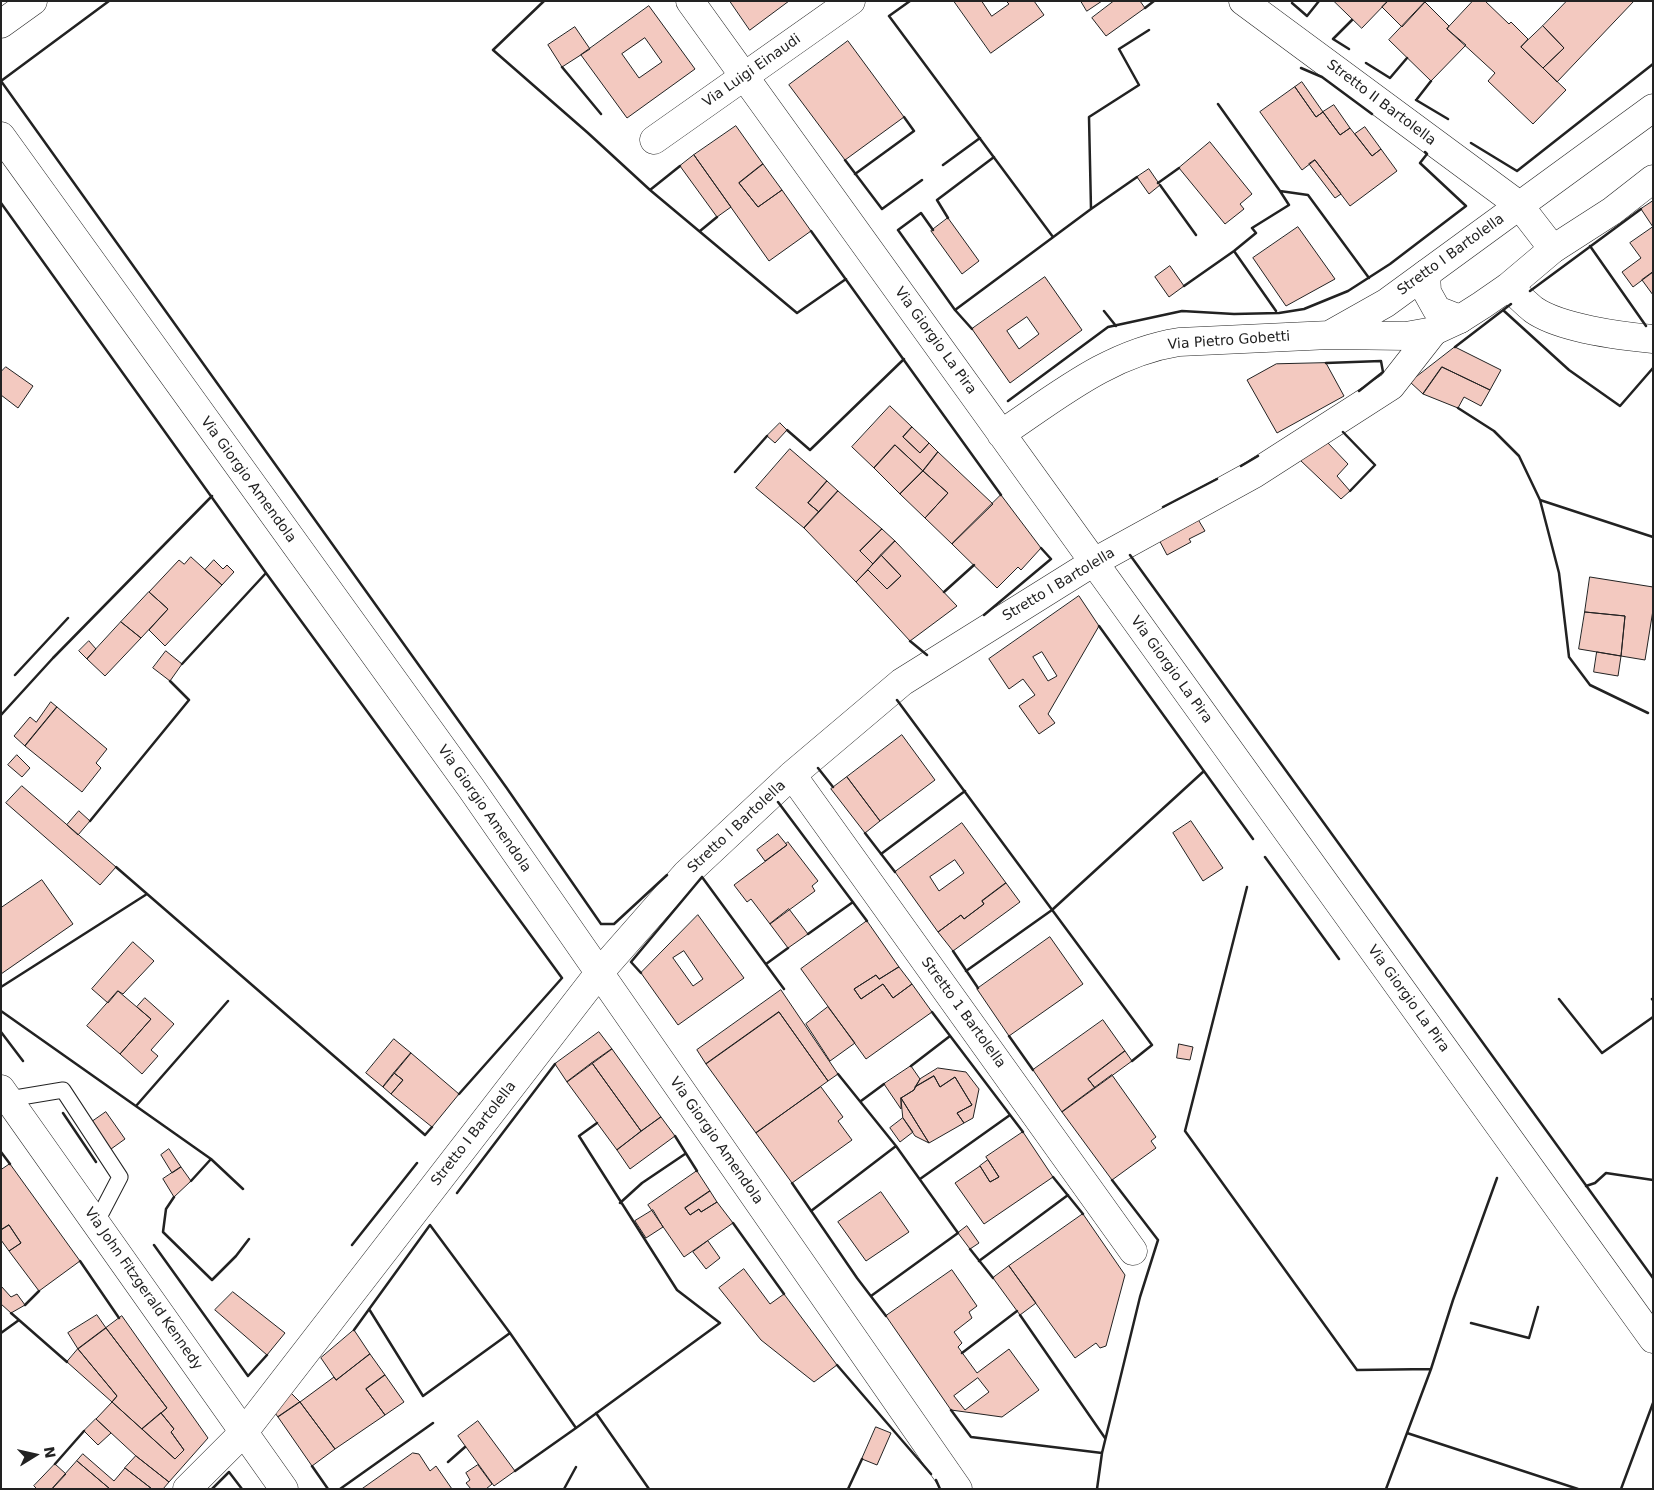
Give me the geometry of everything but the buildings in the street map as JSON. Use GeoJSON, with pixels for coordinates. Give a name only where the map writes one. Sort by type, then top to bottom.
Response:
{"type":"FeatureCollection","features":[{"type":"Feature","properties":{"kind":"street"},"geometry":{"type":"LineString","coordinates":[[1,24],[33,1]]}},
{"type":"Feature","properties":{"kind":"street","name":"Via Giorgio La Pira"},"geometry":{"type":"LineString","coordinates":[[690,1],[1653,1339]]}},
{"type":"Feature","properties":{"kind":"street","name":"Via Luigi Einaudi"},"geometry":{"type":"LineString","coordinates":[[654,140],[850,1]]}},
{"type":"Feature","properties":{"kind":"street","name":"Stretto II Bartolella"},"geometry":{"type":"LineString","coordinates":[[1243,1],[1519,205],[1553,250]]}},
{"type":"Feature","properties":{"kind":"street","name":"Stretto I Bartolella"},"geometry":{"type":"LineString","coordinates":[[1330,335],[1386,303],[1653,108]]}},
{"type":"Feature","properties":{"kind":"street","name":"Via Giorgio Amendola"},"geometry":{"type":"LineString","coordinates":[[1,136],[459,772],[958,1489]]}},
{"type":"Feature","properties":{"kind":"street","name":"Stretto I Bartolella"},"geometry":{"type":"LineString","coordinates":[[1330,335],[1406,336],[1434,331],[1460,319],[1508,287],[1553,250],[1612,210],[1653,179]]}},
{"type":"Feature","properties":{"kind":"street"},"geometry":{"type":"LineString","coordinates":[[1426,274],[1427,292],[1437,310],[1460,319]]}},
{"type":"Feature","properties":{"kind":"street"},"geometry":{"type":"LineString","coordinates":[[1508,287],[1535,310],[1553,320],[1597,330],[1653,339]]}},
{"type":"Feature","properties":{"kind":"street","name":"Stretto I Bartolella"},"geometry":{"type":"LineString","coordinates":[[187,1489],[244,1432],[599,973],[686,874],[792,775],[902,682],[1094,562],[1254,474],[1391,386],[1434,331]]}},
{"type":"Feature","properties":{"kind":"street","name":"Via Pietro Gobetti"},"geometry":{"type":"LineString","coordinates":[[1002,434],[1107,365],[1132,354],[1158,346],[1179,342],[1330,335]]}},
{"type":"Feature","properties":{"kind":"street","name":"Stretto 1 Bartolella"},"geometry":{"type":"LineString","coordinates":[[792,775],[1133,1251]]}},
{"type":"Feature","properties":{"kind":"street","name":"Via John Fitzgerald Kennedy"},"geometry":{"type":"LineString","coordinates":[[5,1094],[284,1489]]}},
{"type":"Feature","properties":{"kind":"lane"},"geometry":{"type":"LineString","coordinates":[[5,1094],[63,1090],[120,1177],[96,1224]]}},
{"type":"Feature","properties":{"kind":"wall"},"geometry":{"type":"LineString","coordinates":[[1,81],[109,1]]}},
{"type":"Feature","properties":{"kind":"wall"},"geometry":{"type":"LineString","coordinates":[[544,1],[493,50],[650,190],[680,166]]}},
{"type":"Feature","properties":{"kind":"wall"},"geometry":{"type":"LineString","coordinates":[[910,1],[889,16],[1053,237]]}},
{"type":"Feature","properties":{"kind":"wall"},"geometry":{"type":"LineString","coordinates":[[1145,8],[1154,1]]}},
{"type":"Feature","properties":{"kind":"wall"},"geometry":{"type":"LineString","coordinates":[[1292,3],[1307,16],[1319,1]]}},
{"type":"Feature","properties":{"kind":"wall"},"geometry":{"type":"LineString","coordinates":[[1349,49],[1333,39],[1352,20]]}},
{"type":"Feature","properties":{"kind":"wall"},"geometry":{"type":"LineString","coordinates":[[1137,177],[1091,209],[1089,117],[1139,85],[1119,49],[1149,30]]}},
{"type":"Feature","properties":{"kind":"wall"},"geometry":{"type":"LineString","coordinates":[[1366,63],[1390,78],[1407,58]]}},
{"type":"Feature","properties":{"kind":"wall"},"geometry":{"type":"LineString","coordinates":[[1471,143],[1517,171],[1653,64]]}},
{"type":"Feature","properties":{"kind":"wall"},"geometry":{"type":"LineString","coordinates":[[562,67],[601,114]]}},
{"type":"Feature","properties":{"kind":"wall"},"geometry":{"type":"LineString","coordinates":[[1301,68],[1322,77],[1372,114]]}},
{"type":"Feature","properties":{"kind":"wall"},"geometry":{"type":"LineString","coordinates":[[1,81],[506,787],[601,924],[614,924],[667,875]]}},
{"type":"Feature","properties":{"kind":"wall"},"geometry":{"type":"LineString","coordinates":[[1417,99],[1431,81]]}},
{"type":"Feature","properties":{"kind":"wall"},"geometry":{"type":"LineString","coordinates":[[1416,100],[1448,119]]}},
{"type":"Feature","properties":{"kind":"wall"},"geometry":{"type":"LineString","coordinates":[[1218,104],[1280,191],[1308,195],[1369,278]]}},
{"type":"Feature","properties":{"kind":"wall"},"geometry":{"type":"LineString","coordinates":[[855,174],[914,131],[904,117]]}},
{"type":"Feature","properties":{"kind":"wall"},"geometry":{"type":"LineString","coordinates":[[943,165],[980,138]]}},
{"type":"Feature","properties":{"kind":"wall"},"geometry":{"type":"LineString","coordinates":[[1008,401],[1108,327],[1182,311],[1234,314],[1279,313],[1304,309],[1348,291],[1390,264],[1466,206],[1420,163],[1427,154],[1425,152]]}},
{"type":"Feature","properties":{"kind":"wall"},"geometry":{"type":"LineString","coordinates":[[948,218],[937,200],[994,157]]}},
{"type":"Feature","properties":{"kind":"wall"},"geometry":{"type":"LineString","coordinates":[[845,160],[882,209],[922,180]]}},
{"type":"Feature","properties":{"kind":"wall"},"geometry":{"type":"LineString","coordinates":[[1158,183],[1179,168]]}},
{"type":"Feature","properties":{"kind":"wall"},"geometry":{"type":"LineString","coordinates":[[1160,185],[1196,235]]}},
{"type":"Feature","properties":{"kind":"wall"},"geometry":{"type":"LineString","coordinates":[[650,190],[797,313],[846,279]]}},
{"type":"Feature","properties":{"kind":"wall"},"geometry":{"type":"LineString","coordinates":[[1184,286],[1256,233],[1252,228],[1289,205],[1280,191]]}},
{"type":"Feature","properties":{"kind":"wall"},"geometry":{"type":"LineString","coordinates":[[1,203],[266,573],[562,978],[459,1094]]}},
{"type":"Feature","properties":{"kind":"wall"},"geometry":{"type":"LineString","coordinates":[[955,310],[1091,209]]}},
{"type":"Feature","properties":{"kind":"wall"},"geometry":{"type":"LineString","coordinates":[[1530,291],[1641,209]]}},
{"type":"Feature","properties":{"kind":"wall"},"geometry":{"type":"LineString","coordinates":[[933,230],[921,213],[898,230],[955,310],[972,329]]}},
{"type":"Feature","properties":{"kind":"wall"},"geometry":{"type":"LineString","coordinates":[[700,231],[717,217]]}},
{"type":"Feature","properties":{"kind":"wall"},"geometry":{"type":"LineString","coordinates":[[811,231],[1001,495]]}},
{"type":"Feature","properties":{"kind":"wall"},"geometry":{"type":"LineString","coordinates":[[1590,246],[1646,326]]}},
{"type":"Feature","properties":{"kind":"wall"},"geometry":{"type":"LineString","coordinates":[[1234,251],[1276,311]]}},
{"type":"Feature","properties":{"kind":"wall"},"geometry":{"type":"LineString","coordinates":[[1455,347],[1511,304]]}},
{"type":"Feature","properties":{"kind":"wall"},"geometry":{"type":"LineString","coordinates":[[1503,310],[1569,370],[1620,406],[1653,368]]}},
{"type":"Feature","properties":{"kind":"wall"},"geometry":{"type":"LineString","coordinates":[[1104,311],[1116,326]]}},
{"type":"Feature","properties":{"kind":"wall"},"geometry":{"type":"LineString","coordinates":[[787,430],[810,450],[904,359]]}},
{"type":"Feature","properties":{"kind":"wall"},"geometry":{"type":"LineString","coordinates":[[1326,363],[1381,361],[1383,372],[1359,391]]}},
{"type":"Feature","properties":{"kind":"wall"},"geometry":{"type":"LineString","coordinates":[[1458,408],[1494,431],[1519,456],[1540,500],[1559,573],[1569,657],[1590,685],[1648,713]]}},
{"type":"Feature","properties":{"kind":"wall"},"geometry":{"type":"LineString","coordinates":[[1343,432],[1375,465],[1350,491]]}},
{"type":"Feature","properties":{"kind":"wall"},"geometry":{"type":"LineString","coordinates":[[735,472],[767,436]]}},
{"type":"Feature","properties":{"kind":"wall"},"geometry":{"type":"LineString","coordinates":[[1241,466],[1258,456]]}},
{"type":"Feature","properties":{"kind":"wall"},"geometry":{"type":"LineString","coordinates":[[1163,507],[1217,479]]}},
{"type":"Feature","properties":{"kind":"wall"},"geometry":{"type":"LineString","coordinates":[[1,715],[53,658],[212,496]]}},
{"type":"Feature","properties":{"kind":"wall"},"geometry":{"type":"LineString","coordinates":[[1540,500],[1653,537]]}},
{"type":"Feature","properties":{"kind":"wall"},"geometry":{"type":"LineString","coordinates":[[984,615],[1051,559],[1041,548]]}},
{"type":"Feature","properties":{"kind":"wall"},"geometry":{"type":"LineString","coordinates":[[1130,555],[1653,1278]]}},
{"type":"Feature","properties":{"kind":"wall"},"geometry":{"type":"LineString","coordinates":[[944,592],[974,565]]}},
{"type":"Feature","properties":{"kind":"wall"},"geometry":{"type":"LineString","coordinates":[[182,664],[266,573]]}},
{"type":"Feature","properties":{"kind":"wall"},"geometry":{"type":"LineString","coordinates":[[15,675],[68,618]]}},
{"type":"Feature","properties":{"kind":"wall"},"geometry":{"type":"LineString","coordinates":[[1099,626],[1253,839]]}},
{"type":"Feature","properties":{"kind":"wall"},"geometry":{"type":"LineString","coordinates":[[910,641],[927,655]]}},
{"type":"Feature","properties":{"kind":"wall"},"geometry":{"type":"LineString","coordinates":[[90,821],[189,700],[170,681]]}},
{"type":"Feature","properties":{"kind":"wall"},"geometry":{"type":"LineString","coordinates":[[897,700],[1152,1045],[1132,1061]]}},
{"type":"Feature","properties":{"kind":"wall"},"geometry":{"type":"LineString","coordinates":[[818,768],[833,787]]}},
{"type":"Feature","properties":{"kind":"wall"},"geometry":{"type":"LineString","coordinates":[[966,971],[1052,910],[1204,771]]}},
{"type":"Feature","properties":{"kind":"wall"},"geometry":{"type":"LineString","coordinates":[[881,854],[965,791]]}},
{"type":"Feature","properties":{"kind":"wall"},"geometry":{"type":"LineString","coordinates":[[778,802],[867,921]]}},
{"type":"Feature","properties":{"kind":"wall"},"geometry":{"type":"LineString","coordinates":[[865,833],[895,872]]}},
{"type":"Feature","properties":{"kind":"wall"},"geometry":{"type":"LineString","coordinates":[[1265,857],[1339,959]]}},
{"type":"Feature","properties":{"kind":"wall"},"geometry":{"type":"LineString","coordinates":[[116,867],[425,1135],[432,1127]]}},
{"type":"Feature","properties":{"kind":"wall"},"geometry":{"type":"LineString","coordinates":[[702,877],[784,989]]}},
{"type":"Feature","properties":{"kind":"wall"},"geometry":{"type":"LineString","coordinates":[[641,973],[631,962],[702,877]]}},
{"type":"Feature","properties":{"kind":"wall"},"geometry":{"type":"LineString","coordinates":[[1247,887],[1185,1131],[1357,1370],[1431,1369],[1453,1300],[1497,1178]]}},
{"type":"Feature","properties":{"kind":"wall"},"geometry":{"type":"LineString","coordinates":[[1,987],[147,894]]}},
{"type":"Feature","properties":{"kind":"wall"},"geometry":{"type":"LineString","coordinates":[[808,934],[853,902]]}},
{"type":"Feature","properties":{"kind":"wall"},"geometry":{"type":"LineString","coordinates":[[766,964],[788,948]]}},
{"type":"Feature","properties":{"kind":"wall"},"geometry":{"type":"LineString","coordinates":[[953,951],[978,988]]}},
{"type":"Feature","properties":{"kind":"wall"},"geometry":{"type":"LineString","coordinates":[[1559,999],[1602,1053],[1653,1017]]}},
{"type":"Feature","properties":{"kind":"wall"},"geometry":{"type":"LineString","coordinates":[[136,1106],[228,1001]]}},
{"type":"Feature","properties":{"kind":"wall"},"geometry":{"type":"LineString","coordinates":[[1,1011],[211,1159],[191,1181]]}},
{"type":"Feature","properties":{"kind":"wall"},"geometry":{"type":"LineString","coordinates":[[932,1012],[1023,1132]]}},
{"type":"Feature","properties":{"kind":"wall"},"geometry":{"type":"LineString","coordinates":[[1,1032],[23,1061]]}},
{"type":"Feature","properties":{"kind":"wall"},"geometry":{"type":"LineString","coordinates":[[911,1066],[950,1036]]}},
{"type":"Feature","properties":{"kind":"wall"},"geometry":{"type":"LineString","coordinates":[[1009,1036],[1033,1070]]}},
{"type":"Feature","properties":{"kind":"wall"},"geometry":{"type":"LineString","coordinates":[[457,1193],[555,1064]]}},
{"type":"Feature","properties":{"kind":"wall"},"geometry":{"type":"LineString","coordinates":[[838,1074],[896,1146],[958,1233],[871,1296]]}},
{"type":"Feature","properties":{"kind":"wall"},"geometry":{"type":"LineString","coordinates":[[861,1101],[884,1084]]}},
{"type":"Feature","properties":{"kind":"wall"},"geometry":{"type":"LineString","coordinates":[[63,1113],[96,1162]]}},
{"type":"Feature","properties":{"kind":"wall"},"geometry":{"type":"LineString","coordinates":[[920,1179],[1010,1115]]}},
{"type":"Feature","properties":{"kind":"wall"},"geometry":{"type":"LineString","coordinates":[[354,1330],[430,1225],[510,1333],[576,1428],[720,1323],[677,1290],[579,1136],[597,1123]]}},
{"type":"Feature","properties":{"kind":"wall"},"geometry":{"type":"LineString","coordinates":[[675,1136],[697,1171]]}},
{"type":"Feature","properties":{"kind":"wall"},"geometry":{"type":"LineString","coordinates":[[811,1211],[896,1146]]}},
{"type":"Feature","properties":{"kind":"wall"},"geometry":{"type":"LineString","coordinates":[[1,1152],[10,1164]]}},
{"type":"Feature","properties":{"kind":"wall"},"geometry":{"type":"LineString","coordinates":[[620,1203],[642,1183],[685,1154]]}},
{"type":"Feature","properties":{"kind":"wall"},"geometry":{"type":"LineString","coordinates":[[211,1159],[243,1189]]}},
{"type":"Feature","properties":{"kind":"wall"},"geometry":{"type":"LineString","coordinates":[[352,1245],[417,1163]]}},
{"type":"Feature","properties":{"kind":"wall"},"geometry":{"type":"LineString","coordinates":[[1586,1186],[1595,1183],[1606,1173],[1653,1180]]}},
{"type":"Feature","properties":{"kind":"wall"},"geometry":{"type":"LineString","coordinates":[[1053,1177],[1083,1214]]}},
{"type":"Feature","properties":{"kind":"wall"},"geometry":{"type":"LineString","coordinates":[[951,1410],[971,1437],[1102,1453],[1140,1297],[1158,1240],[1112,1180]]}},
{"type":"Feature","properties":{"kind":"wall"},"geometry":{"type":"LineString","coordinates":[[792,1183],[857,1278],[886,1316]]}},
{"type":"Feature","properties":{"kind":"wall"},"geometry":{"type":"LineString","coordinates":[[979,1261],[1068,1195]]}},
{"type":"Feature","properties":{"kind":"wall"},"geometry":{"type":"LineString","coordinates":[[174,1197],[166,1209],[163,1232],[212,1280],[236,1256],[249,1239]]}},
{"type":"Feature","properties":{"kind":"wall"},"geometry":{"type":"LineString","coordinates":[[733,1223],[784,1294]]}},
{"type":"Feature","properties":{"kind":"wall"},"geometry":{"type":"LineString","coordinates":[[154,1245],[248,1376],[267,1355]]}},
{"type":"Feature","properties":{"kind":"wall"},"geometry":{"type":"LineString","coordinates":[[970,1249],[993,1278]]}},
{"type":"Feature","properties":{"kind":"wall"},"geometry":{"type":"LineString","coordinates":[[80,1261],[119,1318]]}},
{"type":"Feature","properties":{"kind":"wall"},"geometry":{"type":"LineString","coordinates":[[25,1305],[39,1291]]}},
{"type":"Feature","properties":{"kind":"wall"},"geometry":{"type":"LineString","coordinates":[[1471,1323],[1529,1338],[1538,1307]]}},
{"type":"Feature","properties":{"kind":"wall"},"geometry":{"type":"LineString","coordinates":[[369,1309],[423,1396],[510,1333]]}},
{"type":"Feature","properties":{"kind":"wall"},"geometry":{"type":"LineString","coordinates":[[962,1353],[1017,1311]]}},
{"type":"Feature","properties":{"kind":"wall"},"geometry":{"type":"LineString","coordinates":[[11,1313],[67,1362]]}},
{"type":"Feature","properties":{"kind":"wall"},"geometry":{"type":"LineString","coordinates":[[1020,1315],[1105,1438]]}},
{"type":"Feature","properties":{"kind":"wall"},"geometry":{"type":"LineString","coordinates":[[1,1333],[19,1320]]}},
{"type":"Feature","properties":{"kind":"wall"},"geometry":{"type":"LineString","coordinates":[[837,1365],[931,1474]]}},
{"type":"Feature","properties":{"kind":"wall"},"geometry":{"type":"LineString","coordinates":[[1386,1489],[1431,1369]]}},
{"type":"Feature","properties":{"kind":"wall"},"geometry":{"type":"LineString","coordinates":[[1621,1489],[1653,1403]]}},
{"type":"Feature","properties":{"kind":"wall"},"geometry":{"type":"LineString","coordinates":[[596,1413],[649,1489]]}},
{"type":"Feature","properties":{"kind":"wall"},"geometry":{"type":"LineString","coordinates":[[340,1489],[433,1423]]}},
{"type":"Feature","properties":{"kind":"wall"},"geometry":{"type":"LineString","coordinates":[[515,1471],[576,1428]]}},
{"type":"Feature","properties":{"kind":"wall"},"geometry":{"type":"LineString","coordinates":[[55,1464],[84,1431]]}},
{"type":"Feature","properties":{"kind":"wall"},"geometry":{"type":"LineString","coordinates":[[1407,1433],[1578,1489]]}},
{"type":"Feature","properties":{"kind":"wall"},"geometry":{"type":"LineString","coordinates":[[448,1462],[465,1447]]}},
{"type":"Feature","properties":{"kind":"wall"},"geometry":{"type":"LineString","coordinates":[[1097,1489],[1102,1453]]}},
{"type":"Feature","properties":{"kind":"wall"},"geometry":{"type":"LineString","coordinates":[[848,1489],[862,1459]]}},
{"type":"Feature","properties":{"kind":"wall"},"geometry":{"type":"LineString","coordinates":[[312,1466],[328,1489]]}},
{"type":"Feature","properties":{"kind":"wall"},"geometry":{"type":"LineString","coordinates":[[564,1489],[576,1467]]}},
{"type":"Feature","properties":{"kind":"wall"},"geometry":{"type":"LineString","coordinates":[[212,1489],[229,1472],[242,1489]]}},
{"type":"Feature","properties":{"kind":"wall"},"geometry":{"type":"LineString","coordinates":[[936,1480],[940,1489]]}}]}
